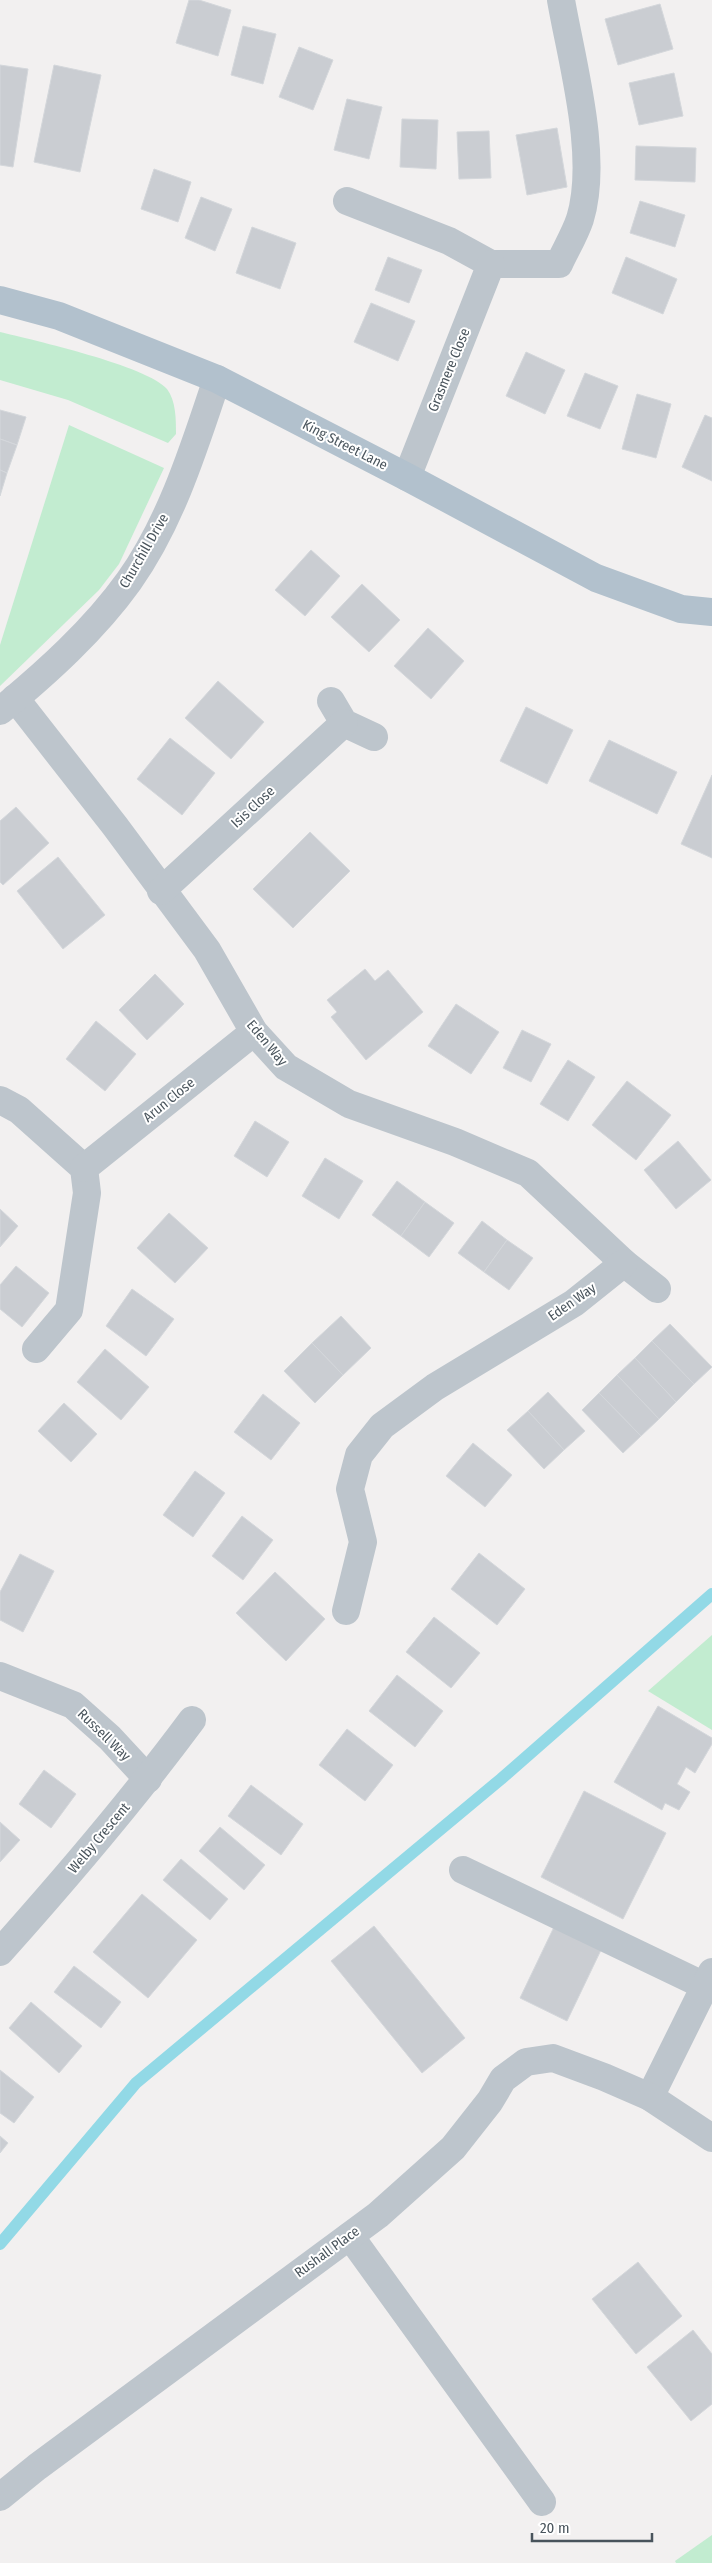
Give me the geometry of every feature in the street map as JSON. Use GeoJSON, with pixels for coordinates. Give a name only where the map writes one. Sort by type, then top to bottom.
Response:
{"type":"FeatureCollection","features":[{"type":"Feature","properties":{"kind":"main road","name":"King Street Lane"},"geometry":{"type":"LineString","coordinates":[[0,300],[59,316],[217,379],[407,477],[596,578],[682,609],[712,629]]}},
{"type":"Feature","properties":{"kind":"main road","name":"King Street Lane"},"geometry":{"type":"LineString","coordinates":[[682,609],[712,612]]}},
{"type":"Feature","properties":{"kind":"street"},"geometry":{"type":"LineString","coordinates":[[347,201],[449,241],[491,264],[559,264],[580,219],[587,164],[579,103],[561,0]]}},
{"type":"Feature","properties":{"kind":"street","name":"Grasmere Close"},"geometry":{"type":"LineString","coordinates":[[407,477],[491,264]]}},
{"type":"Feature","properties":{"kind":"street","name":"Churchill Drive"},"geometry":{"type":"LineString","coordinates":[[8,705],[94,622],[129,581],[174,496],[192,454],[217,379]]}},
{"type":"Feature","properties":{"kind":"street","name":"Eden Way"},"geometry":{"type":"LineString","coordinates":[[8,705],[115,826],[206,950],[254,1032],[286,1067],[349,1104],[455,1142],[528,1173],[624,1263],[657,1289]]}},
{"type":"Feature","properties":{"kind":"street","name":"Isis Close"},"geometry":{"type":"LineString","coordinates":[[161,891],[338,712],[374,736]]}},
{"type":"Feature","properties":{"kind":"street","name":"Arun Close"},"geometry":{"type":"LineString","coordinates":[[86,1181],[254,1032]]}},
{"type":"Feature","properties":{"kind":"street"},"geometry":{"type":"LineString","coordinates":[[10,1105],[86,1181],[69,1310],[36,1349]]}},
{"type":"Feature","properties":{"kind":"street","name":"Eden Way"},"geometry":{"type":"LineString","coordinates":[[346,1612],[363,1542],[350,1489],[359,1455],[382,1426],[435,1387],[574,1303],[624,1263]]}},
{"type":"Feature","properties":{"kind":"street","name":"Russell Way"},"geometry":{"type":"LineString","coordinates":[[0,1676],[74,1705],[110,1738],[148,1779]]}},
{"type":"Feature","properties":{"kind":"street","name":"Welby Crescent"},"geometry":{"type":"LineString","coordinates":[[0,1952],[48,1899],[148,1779],[192,1720]]}},
{"type":"Feature","properties":{"kind":"street"},"geometry":{"type":"LineString","coordinates":[[463,1870],[708,1979],[650,2097]]}},
{"type":"Feature","properties":{"kind":"street","name":"Rushall Place"},"geometry":{"type":"LineString","coordinates":[[0,2497],[37,2467],[350,2236],[430,2171],[453,2148],[490,2101],[503,2079],[526,2062],[553,2058],[650,2097],[712,2138]]}},
{"type":"Feature","properties":{"kind":"street"},"geometry":{"type":"LineString","coordinates":[[350,2236],[542,2502]]}},
{"type":"Feature","properties":{"kind":"green space"},"geometry":{"type":"Polygon","coordinates":[[[0,332],[62,347],[115,363],[156,380],[167,389],[172,399],[176,416],[176,434],[168,443],[68,400],[0,380],[0,332]]]}},
{"type":"Feature","properties":{"kind":"green space"},"geometry":{"type":"Polygon","coordinates":[[[69,425],[164,468],[119,564],[99,590],[0,686],[0,645],[69,425]]]}},
{"type":"Feature","properties":{"kind":"green space"},"geometry":{"type":"Polygon","coordinates":[[[712,1635],[712,1730],[648,1691],[712,1635]]]}},
{"type":"Feature","properties":{"kind":"green space"},"geometry":{"type":"Polygon","coordinates":[[[712,2535],[712,2563],[676,2563],[675,2561],[712,2535]]]}},
{"type":"Feature","properties":{"kind":"building"},"geometry":{"type":"Polygon","coordinates":[[[189,0],[199,0],[231,10],[218,56],[176,43],[189,0]]]}},
{"type":"Feature","properties":{"kind":"building"},"geometry":{"type":"Polygon","coordinates":[[[660,4],[673,49],[618,65],[605,19],[660,4]]]}},
{"type":"Feature","properties":{"kind":"building"},"geometry":{"type":"Polygon","coordinates":[[[243,26],[276,34],[263,84],[231,75],[243,26]]]}},
{"type":"Feature","properties":{"kind":"building"},"geometry":{"type":"Polygon","coordinates":[[[299,47],[333,60],[313,110],[279,97],[299,47]]]}},
{"type":"Feature","properties":{"kind":"building"},"geometry":{"type":"Polygon","coordinates":[[[0,65],[28,69],[13,167],[0,165],[0,65]]]}},
{"type":"Feature","properties":{"kind":"building"},"geometry":{"type":"Polygon","coordinates":[[[54,65],[101,75],[80,172],[34,162],[54,65]]]}},
{"type":"Feature","properties":{"kind":"building"},"geometry":{"type":"Polygon","coordinates":[[[674,73],[683,116],[639,125],[629,83],[674,73]]]}},
{"type":"Feature","properties":{"kind":"building"},"geometry":{"type":"Polygon","coordinates":[[[347,99],[382,107],[369,159],[334,150],[347,99]]]}},
{"type":"Feature","properties":{"kind":"building"},"geometry":{"type":"Polygon","coordinates":[[[402,119],[438,120],[436,169],[400,167],[402,119]]]}},
{"type":"Feature","properties":{"kind":"building"},"geometry":{"type":"Polygon","coordinates":[[[557,128],[567,187],[527,195],[516,135],[557,128]]]}},
{"type":"Feature","properties":{"kind":"building"},"geometry":{"type":"Polygon","coordinates":[[[489,131],[491,178],[459,179],[457,132],[489,131]]]}},
{"type":"Feature","properties":{"kind":"building"},"geometry":{"type":"Polygon","coordinates":[[[636,146],[696,148],[695,182],[635,180],[636,146]]]}},
{"type":"Feature","properties":{"kind":"building"},"geometry":{"type":"Polygon","coordinates":[[[154,169],[191,182],[178,222],[141,209],[154,169]]]}},
{"type":"Feature","properties":{"kind":"building"},"geometry":{"type":"Polygon","coordinates":[[[201,197],[232,209],[215,251],[185,238],[201,197]]]}},
{"type":"Feature","properties":{"kind":"building"},"geometry":{"type":"Polygon","coordinates":[[[640,201],[685,215],[675,247],[630,233],[640,201]]]}},
{"type":"Feature","properties":{"kind":"building"},"geometry":{"type":"Polygon","coordinates":[[[252,227],[296,243],[280,289],[236,273],[252,227]]]}},
{"type":"Feature","properties":{"kind":"building"},"geometry":{"type":"Polygon","coordinates":[[[388,257],[422,270],[409,303],[375,290],[388,257]]]}},
{"type":"Feature","properties":{"kind":"building"},"geometry":{"type":"Polygon","coordinates":[[[626,257],[677,279],[663,314],[612,293],[626,257]]]}},
{"type":"Feature","properties":{"kind":"building"},"geometry":{"type":"Polygon","coordinates":[[[371,303],[415,321],[398,361],[354,342],[371,303]]]}},
{"type":"Feature","properties":{"kind":"building"},"geometry":{"type":"Polygon","coordinates":[[[526,352],[565,370],[545,414],[506,396],[526,352]]]}},
{"type":"Feature","properties":{"kind":"building"},"geometry":{"type":"Polygon","coordinates":[[[585,373],[618,386],[600,429],[567,416],[585,373]]]}},
{"type":"Feature","properties":{"kind":"building"},"geometry":{"type":"Polygon","coordinates":[[[637,394],[671,404],[656,458],[622,449],[637,394]]]}},
{"type":"Feature","properties":{"kind":"building"},"geometry":{"type":"Polygon","coordinates":[[[0,410],[26,417],[17,445],[0,439],[0,410]]]}},
{"type":"Feature","properties":{"kind":"building"},"geometry":{"type":"Polygon","coordinates":[[[705,415],[712,418],[712,481],[682,467],[705,415]]]}},
{"type":"Feature","properties":{"kind":"building"},"geometry":{"type":"Polygon","coordinates":[[[0,439],[17,445],[7,473],[0,470],[0,439]]]}},
{"type":"Feature","properties":{"kind":"building"},"geometry":{"type":"Polygon","coordinates":[[[0,470],[7,473],[0,496],[0,470]]]}},
{"type":"Feature","properties":{"kind":"building"},"geometry":{"type":"Polygon","coordinates":[[[311,550],[340,576],[305,616],[275,590],[311,550]]]}},
{"type":"Feature","properties":{"kind":"building"},"geometry":{"type":"Polygon","coordinates":[[[362,584],[400,620],[369,652],[331,617],[362,584]]]}},
{"type":"Feature","properties":{"kind":"building"},"geometry":{"type":"Polygon","coordinates":[[[428,628],[464,661],[431,699],[394,666],[428,628]]]}},
{"type":"Feature","properties":{"kind":"building"},"geometry":{"type":"Polygon","coordinates":[[[218,681],[264,722],[231,759],[185,718],[218,681]]]}},
{"type":"Feature","properties":{"kind":"building"},"geometry":{"type":"Polygon","coordinates":[[[526,707],[573,730],[547,784],[500,761],[526,707]]]}},
{"type":"Feature","properties":{"kind":"building"},"geometry":{"type":"Polygon","coordinates":[[[170,738],[215,773],[182,815],[137,779],[170,738]]]}},
{"type":"Feature","properties":{"kind":"building"},"geometry":{"type":"Polygon","coordinates":[[[609,740],[677,772],[657,814],[589,781],[609,740]]]}},
{"type":"Feature","properties":{"kind":"building"},"geometry":{"type":"Polygon","coordinates":[[[712,775],[712,858],[681,844],[712,775]]]}},
{"type":"Feature","properties":{"kind":"building"},"geometry":{"type":"Polygon","coordinates":[[[16,807],[49,843],[3,885],[0,882],[0,821],[16,807]]]}},
{"type":"Feature","properties":{"kind":"building"},"geometry":{"type":"Polygon","coordinates":[[[310,832],[350,871],[293,928],[253,889],[310,832]]]}},
{"type":"Feature","properties":{"kind":"building"},"geometry":{"type":"Polygon","coordinates":[[[58,857],[105,915],[63,949],[17,891],[58,857]]]}},
{"type":"Feature","properties":{"kind":"building"},"geometry":{"type":"Polygon","coordinates":[[[365,969],[375,981],[388,970],[423,1012],[366,1060],[331,1017],[337,1012],[327,1000],[365,969]]]}},
{"type":"Feature","properties":{"kind":"building"},"geometry":{"type":"Polygon","coordinates":[[[155,974],[184,1004],[147,1040],[119,1010],[155,974]]]}},
{"type":"Feature","properties":{"kind":"building"},"geometry":{"type":"Polygon","coordinates":[[[456,1004],[499,1032],[471,1074],[428,1046],[456,1004]]]}},
{"type":"Feature","properties":{"kind":"building"},"geometry":{"type":"Polygon","coordinates":[[[96,1021],[136,1054],[105,1091],[66,1059],[96,1021]]]}},
{"type":"Feature","properties":{"kind":"building"},"geometry":{"type":"Polygon","coordinates":[[[522,1030],[551,1044],[531,1082],[503,1068],[522,1030]]]}},
{"type":"Feature","properties":{"kind":"building"},"geometry":{"type":"Polygon","coordinates":[[[568,1060],[595,1077],[568,1121],[540,1104],[568,1060]]]}},
{"type":"Feature","properties":{"kind":"building"},"geometry":{"type":"Polygon","coordinates":[[[627,1081],[671,1115],[636,1160],[592,1125],[627,1081]]]}},
{"type":"Feature","properties":{"kind":"building"},"geometry":{"type":"Polygon","coordinates":[[[255,1121],[289,1142],[267,1177],[234,1156],[255,1121]]]}},
{"type":"Feature","properties":{"kind":"building"},"geometry":{"type":"Polygon","coordinates":[[[678,1141],[711,1180],[676,1209],[644,1170],[678,1141]]]}},
{"type":"Feature","properties":{"kind":"building"},"geometry":{"type":"Polygon","coordinates":[[[325,1158],[363,1181],[339,1219],[302,1196],[325,1158]]]}},
{"type":"Feature","properties":{"kind":"building"},"geometry":{"type":"Polygon","coordinates":[[[397,1181],[425,1202],[401,1236],[372,1215],[397,1181]]]}},
{"type":"Feature","properties":{"kind":"building"},"geometry":{"type":"Polygon","coordinates":[[[425,1202],[454,1223],[429,1257],[401,1236],[425,1202]]]}},
{"type":"Feature","properties":{"kind":"building"},"geometry":{"type":"Polygon","coordinates":[[[0,1209],[18,1226],[0,1247],[0,1209]]]}},
{"type":"Feature","properties":{"kind":"building"},"geometry":{"type":"Polygon","coordinates":[[[169,1213],[208,1248],[175,1283],[137,1248],[169,1213]]]}},
{"type":"Feature","properties":{"kind":"building"},"geometry":{"type":"Polygon","coordinates":[[[482,1221],[507,1240],[484,1272],[458,1253],[482,1221]]]}},
{"type":"Feature","properties":{"kind":"building"},"geometry":{"type":"Polygon","coordinates":[[[507,1240],[533,1258],[509,1290],[484,1272],[507,1240]]]}},
{"type":"Feature","properties":{"kind":"building"},"geometry":{"type":"Polygon","coordinates":[[[16,1266],[49,1293],[22,1327],[0,1309],[0,1285],[16,1266]]]}},
{"type":"Feature","properties":{"kind":"building"},"geometry":{"type":"Polygon","coordinates":[[[132,1289],[174,1319],[146,1356],[106,1326],[132,1289]]]}},
{"type":"Feature","properties":{"kind":"building"},"geometry":{"type":"Polygon","coordinates":[[[341,1316],[371,1348],[343,1375],[312,1343],[341,1316]]]}},
{"type":"Feature","properties":{"kind":"building"},"geometry":{"type":"Polygon","coordinates":[[[670,1324],[712,1367],[694,1384],[652,1341],[670,1324]]]}},
{"type":"Feature","properties":{"kind":"building"},"geometry":{"type":"Polygon","coordinates":[[[652,1341],[694,1384],[676,1402],[635,1358],[652,1341]]]}},
{"type":"Feature","properties":{"kind":"building"},"geometry":{"type":"Polygon","coordinates":[[[312,1343],[343,1375],[315,1403],[284,1371],[312,1343]]]}},
{"type":"Feature","properties":{"kind":"building"},"geometry":{"type":"Polygon","coordinates":[[[105,1349],[149,1387],[121,1420],[77,1382],[105,1349]]]}},
{"type":"Feature","properties":{"kind":"building"},"geometry":{"type":"Polygon","coordinates":[[[635,1358],[676,1402],[659,1419],[617,1375],[635,1358]]]}},
{"type":"Feature","properties":{"kind":"building"},"geometry":{"type":"Polygon","coordinates":[[[617,1375],[659,1419],[641,1436],[599,1393],[617,1375]]]}},
{"type":"Feature","properties":{"kind":"building"},"geometry":{"type":"Polygon","coordinates":[[[548,1392],[585,1431],[564,1450],[528,1411],[548,1392]]]}},
{"type":"Feature","properties":{"kind":"building"},"geometry":{"type":"Polygon","coordinates":[[[599,1393],[641,1436],[623,1453],[582,1410],[599,1393]]]}},
{"type":"Feature","properties":{"kind":"building"},"geometry":{"type":"Polygon","coordinates":[[[263,1394],[300,1423],[271,1460],[234,1432],[263,1394]]]}},
{"type":"Feature","properties":{"kind":"building"},"geometry":{"type":"Polygon","coordinates":[[[64,1403],[97,1434],[71,1462],[38,1431],[64,1403]]]}},
{"type":"Feature","properties":{"kind":"building"},"geometry":{"type":"Polygon","coordinates":[[[528,1411],[564,1450],[544,1469],[507,1430],[528,1411]]]}},
{"type":"Feature","properties":{"kind":"building"},"geometry":{"type":"Polygon","coordinates":[[[473,1443],[512,1475],[485,1507],[446,1476],[473,1443]]]}},
{"type":"Feature","properties":{"kind":"building"},"geometry":{"type":"Polygon","coordinates":[[[195,1471],[225,1493],[193,1537],[163,1515],[195,1471]]]}},
{"type":"Feature","properties":{"kind":"building"},"geometry":{"type":"Polygon","coordinates":[[[242,1516],[273,1540],[243,1580],[212,1556],[242,1516]]]}},
{"type":"Feature","properties":{"kind":"building"},"geometry":{"type":"Polygon","coordinates":[[[479,1553],[525,1589],[497,1625],[451,1589],[479,1553]]]}},
{"type":"Feature","properties":{"kind":"building"},"geometry":{"type":"Polygon","coordinates":[[[20,1554],[54,1571],[23,1632],[0,1620],[0,1592],[20,1554]]]}},
{"type":"Feature","properties":{"kind":"building"},"geometry":{"type":"Polygon","coordinates":[[[275,1572],[325,1619],[286,1661],[236,1613],[275,1572]]]}},
{"type":"Feature","properties":{"kind":"building"},"geometry":{"type":"Polygon","coordinates":[[[434,1617],[480,1653],[451,1688],[406,1652],[434,1617]]]}},
{"type":"Feature","properties":{"kind":"building"},"geometry":{"type":"Polygon","coordinates":[[[397,1675],[443,1711],[415,1747],[369,1711],[397,1675]]]}},
{"type":"Feature","properties":{"kind":"building"},"geometry":{"type":"Polygon","coordinates":[[[658,1706],[712,1738],[712,1744],[695,1773],[686,1767],[677,1784],[690,1792],[679,1810],[665,1803],[662,1810],[614,1782],[658,1706]]]}},
{"type":"Feature","properties":{"kind":"building"},"geometry":{"type":"Polygon","coordinates":[[[347,1729],[393,1765],[365,1801],[319,1765],[347,1729]]]}},
{"type":"Feature","properties":{"kind":"building"},"geometry":{"type":"Polygon","coordinates":[[[44,1770],[76,1794],[51,1828],[19,1804],[44,1770]]]}},
{"type":"Feature","properties":{"kind":"building"},"geometry":{"type":"Polygon","coordinates":[[[251,1785],[303,1824],[281,1855],[228,1816],[251,1785]]]}},
{"type":"Feature","properties":{"kind":"building"},"geometry":{"type":"Polygon","coordinates":[[[584,1791],[666,1833],[623,1919],[541,1877],[584,1791]]]}},
{"type":"Feature","properties":{"kind":"building"},"geometry":{"type":"Polygon","coordinates":[[[0,1822],[20,1840],[0,1862],[0,1822]]]}},
{"type":"Feature","properties":{"kind":"building"},"geometry":{"type":"Polygon","coordinates":[[[220,1827],[265,1865],[244,1890],[199,1851],[220,1827]]]}},
{"type":"Feature","properties":{"kind":"building"},"geometry":{"type":"Polygon","coordinates":[[[181,1859],[228,1899],[210,1920],[163,1880],[181,1859]]]}},
{"type":"Feature","properties":{"kind":"building"},"geometry":{"type":"Polygon","coordinates":[[[142,1894],[197,1940],[148,1998],[93,1952],[142,1894]]]}},
{"type":"Feature","properties":{"kind":"building"},"geometry":{"type":"Polygon","coordinates":[[[374,1926],[465,2038],[422,2073],[331,1961],[374,1926]]]}},
{"type":"Feature","properties":{"kind":"building"},"geometry":{"type":"Polygon","coordinates":[[[554,1927],[601,1950],[567,2021],[520,1998],[554,1927]]]}},
{"type":"Feature","properties":{"kind":"building"},"geometry":{"type":"Polygon","coordinates":[[[74,1966],[121,2002],[101,2028],[54,1992],[74,1966]]]}},
{"type":"Feature","properties":{"kind":"building"},"geometry":{"type":"Polygon","coordinates":[[[31,2002],[82,2046],[59,2073],[9,2028],[31,2002]]]}},
{"type":"Feature","properties":{"kind":"building"},"geometry":{"type":"Polygon","coordinates":[[[0,2070],[34,2097],[14,2123],[0,2113],[0,2070]]]}},
{"type":"Feature","properties":{"kind":"building"},"geometry":{"type":"Polygon","coordinates":[[[0,2136],[8,2143],[0,2153],[0,2136]]]}},
{"type":"Feature","properties":{"kind":"building"},"geometry":{"type":"Polygon","coordinates":[[[638,2262],[682,2316],[636,2354],[592,2299],[638,2262]]]}},
{"type":"Feature","properties":{"kind":"building"},"geometry":{"type":"Polygon","coordinates":[[[693,2330],[712,2354],[712,2404],[691,2421],[647,2367],[693,2330]]]}},
{"type":"Feature","properties":{"kind":"waterway"},"geometry":{"type":"LineString","coordinates":[[0,2244],[136,2083],[501,1779],[712,1594]]}}]}
